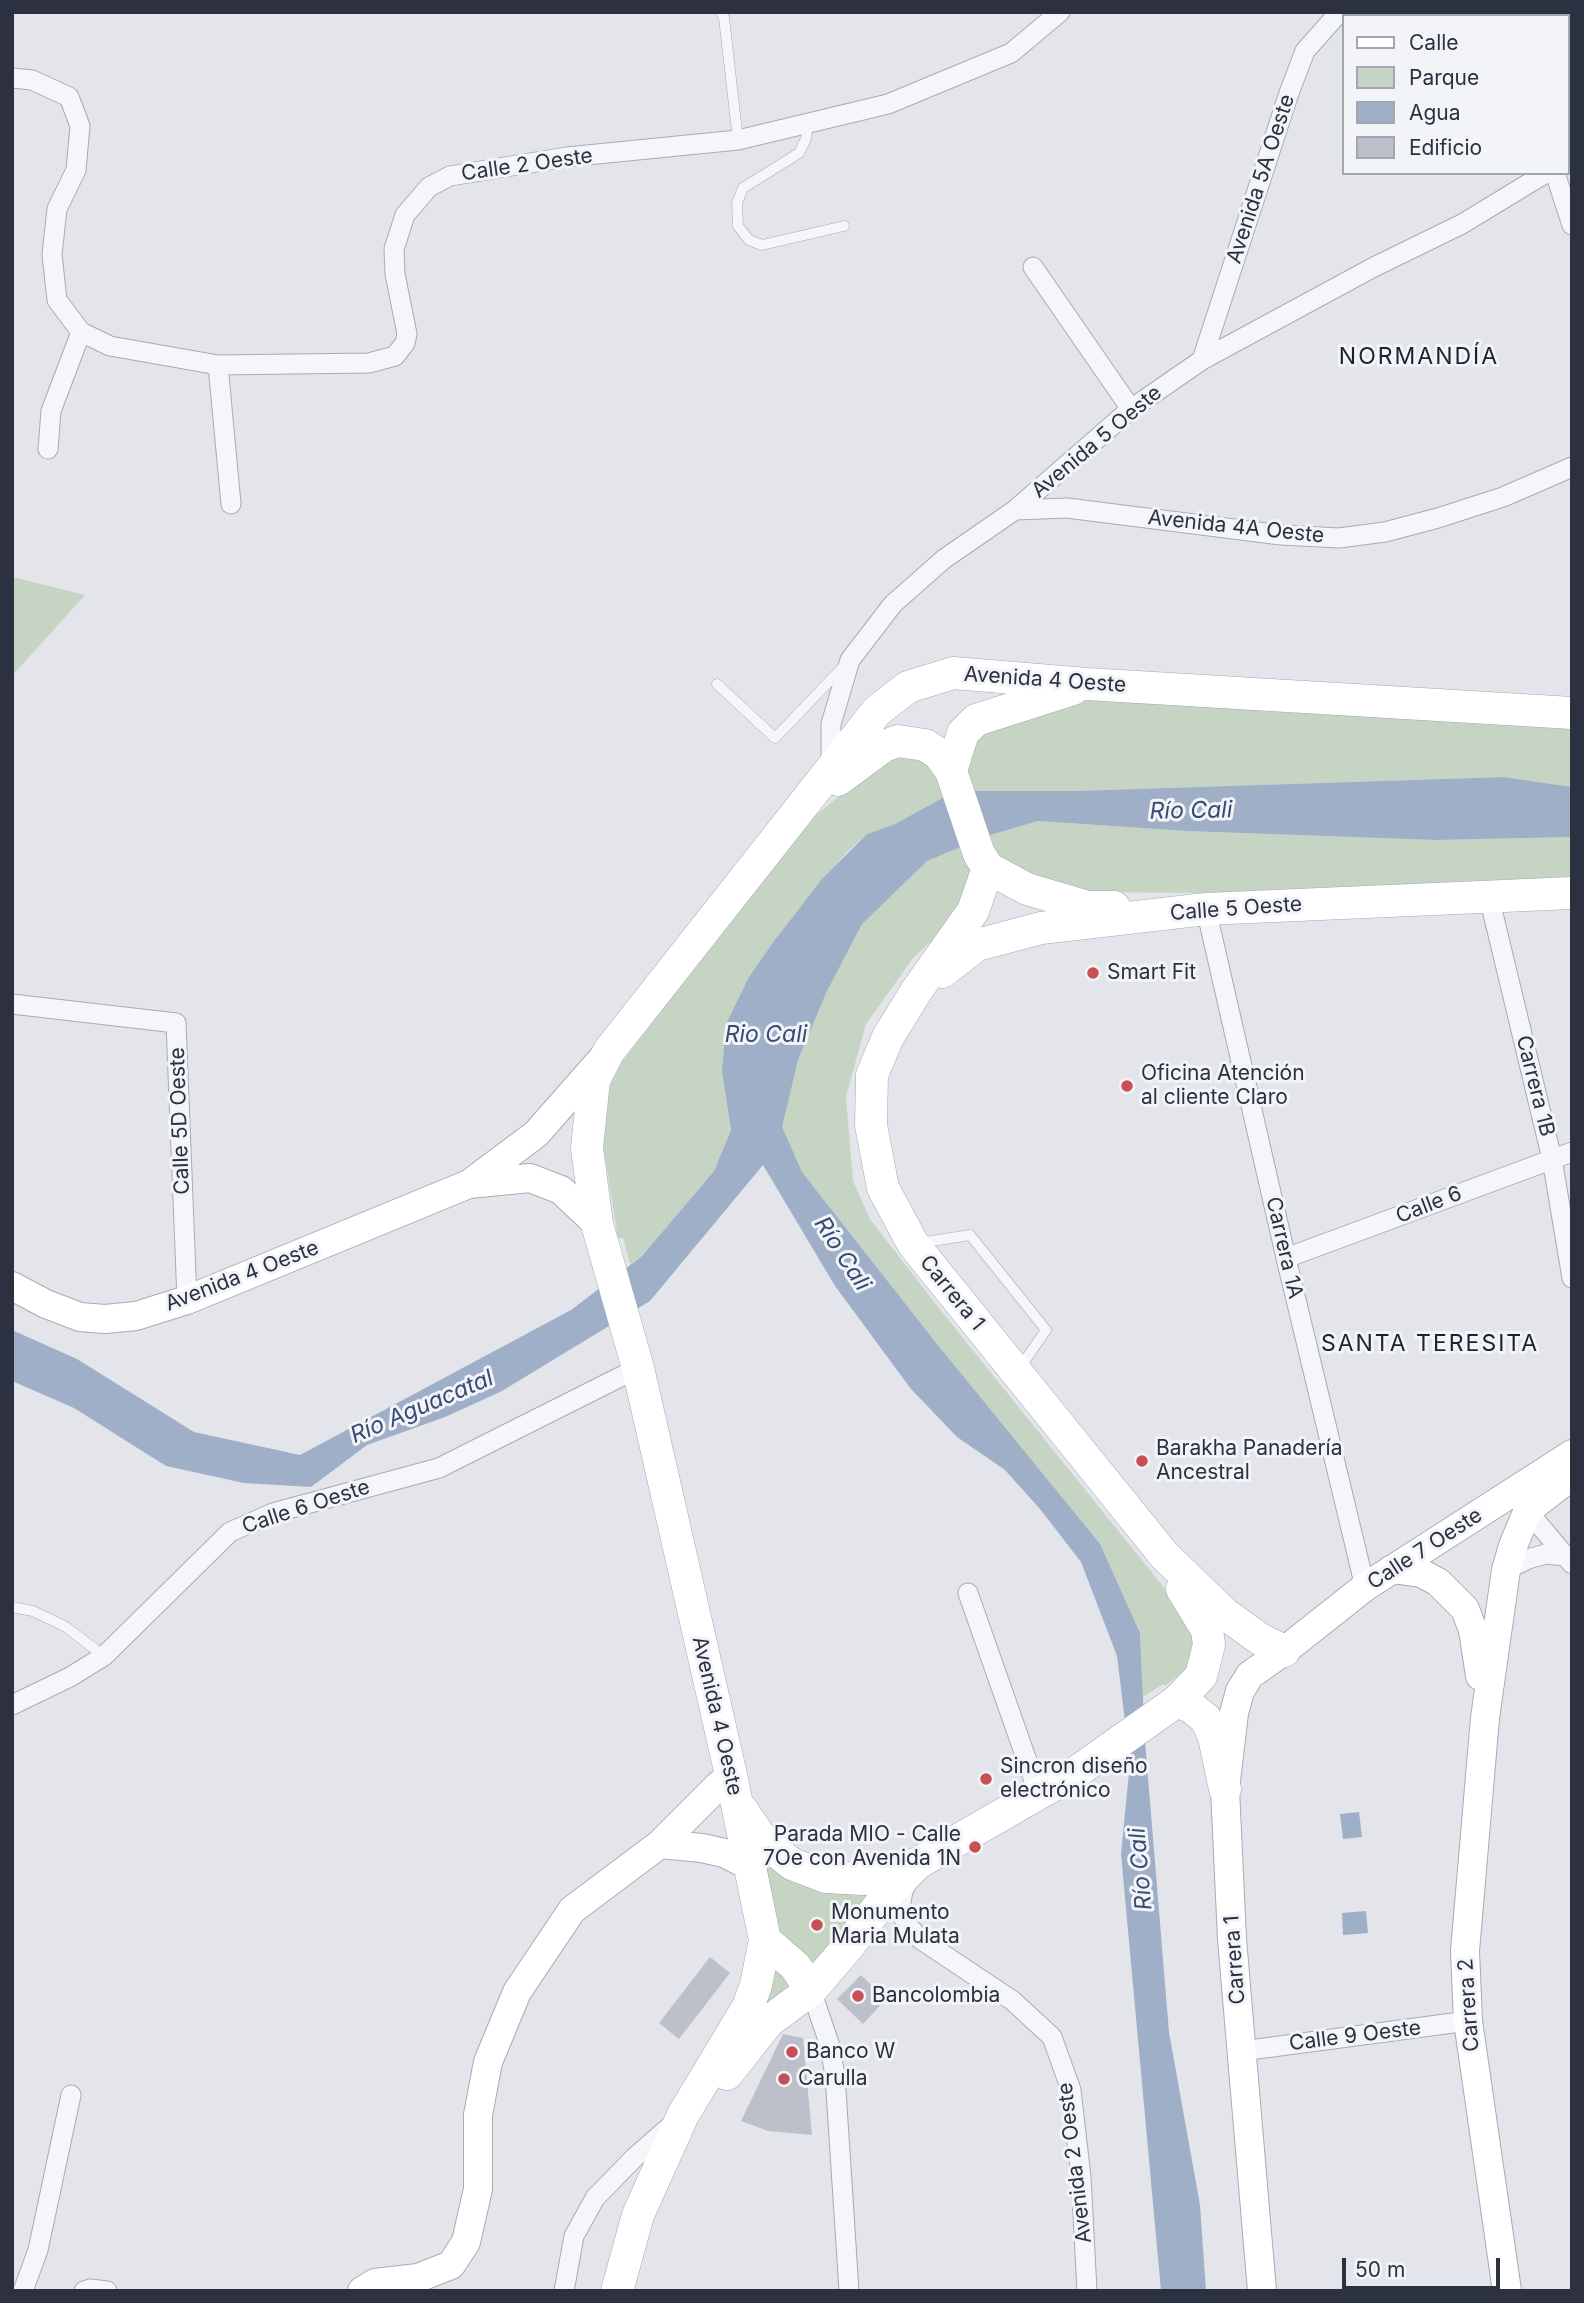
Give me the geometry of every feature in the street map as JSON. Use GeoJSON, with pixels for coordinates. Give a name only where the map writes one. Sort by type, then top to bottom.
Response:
{"type":"FeatureCollection","features":[{"type":"Feature","properties":{"kind":"main road","name":"Avenida 4 Oeste"},"geometry":{"type":"LineString","coordinates":[[617,2291],[638,2216],[683,2115],[748,2007],[756,1986],[765,1940],[731,1776],[634,1353],[601,1234],[587,1148],[594,1080],[609,1051],[877,711],[908,687],[953,673],[1087,684],[1572,713]]}},
{"type":"Feature","properties":{"kind":"main road"},"geometry":{"type":"LineString","coordinates":[[952,777],[963,733],[976,720],[1087,684]]}},
{"type":"Feature","properties":{"kind":"main road"},"geometry":{"type":"LineString","coordinates":[[797,813],[871,754],[898,741],[925,745],[939,754],[952,777],[984,861],[1027,889],[1087,907],[1206,909]]}},
{"type":"Feature","properties":{"kind":"main road","name":"Carrera 1"},"geometry":{"type":"LineString","coordinates":[[984,861],[974,911],[917,990],[888,1037],[872,1075],[871,1125],[883,1188],[913,1244],[1164,1555]]}},
{"type":"Feature","properties":{"kind":"main road","name":"Calle 5 Oeste"},"geometry":{"type":"LineString","coordinates":[[917,990],[977,945],[1041,928],[1206,909],[1572,893]]}},
{"type":"Feature","properties":{"kind":"main road"},"geometry":{"type":"LineString","coordinates":[[731,1776],[742,1811],[763,1841],[792,1864],[826,1877],[863,1879],[889,1874],[918,1863],[1078,1771],[1172,1705],[1201,1676],[1209,1645],[1202,1621],[1164,1555]]}},
{"type":"Feature","properties":{"kind":"main road"},"geometry":{"type":"LineString","coordinates":[[1164,1555],[1225,1614],[1260,1639],[1284,1651]]}},
{"type":"Feature","properties":{"kind":"main road"},"geometry":{"type":"LineString","coordinates":[[1172,1705],[1191,1707],[1206,1719],[1214,1737],[1225,1789]]}},
{"type":"Feature","properties":{"kind":"main road","name":"Avenida 4 Oeste"},"geometry":{"type":"LineString","coordinates":[[649,2190],[711,2094],[768,2022],[811,1990],[891,1890],[918,1863]]}},
{"type":"Feature","properties":{"kind":"main road"},"geometry":{"type":"LineString","coordinates":[[765,1940],[795,1966],[811,1990]]}},
{"type":"Feature","properties":{"kind":"street","name":"Calle 2 Oeste"},"geometry":{"type":"LineString","coordinates":[[81,332],[110,346],[218,365],[369,363],[395,356],[407,334],[394,249],[405,215],[429,187],[450,176],[567,157],[738,140],[888,104],[1012,53],[1060,12]]}},
{"type":"Feature","properties":{"kind":"street","name":"Avenida 5A Oeste"},"geometry":{"type":"LineString","coordinates":[[1202,360],[1305,51],[1342,12]]}},
{"type":"Feature","properties":{"kind":"street"},"geometry":{"type":"LineString","coordinates":[[12,78],[32,80],[69,97],[80,126],[76,170],[57,209],[52,255],[57,300],[81,332],[51,411],[48,449]]}},
{"type":"Feature","properties":{"kind":"street","name":"Avenida 5 Oeste"},"geometry":{"type":"LineString","coordinates":[[831,768],[831,724],[850,660],[893,604],[944,559],[1014,510],[1131,409],[1202,360],[1351,279],[1462,224],[1543,175]]}},
{"type":"Feature","properties":{"kind":"street"},"geometry":{"type":"LineString","coordinates":[[1556,175],[1572,226]]}},
{"type":"Feature","properties":{"kind":"street"},"geometry":{"type":"LineString","coordinates":[[1033,267],[1131,409]]}},
{"type":"Feature","properties":{"kind":"street"},"geometry":{"type":"LineString","coordinates":[[218,365],[232,504]]}},
{"type":"Feature","properties":{"kind":"street","name":"Avenida 4A Oeste"},"geometry":{"type":"LineString","coordinates":[[1014,510],[1067,508],[1281,534],[1339,538],[1385,532],[1438,518],[1503,497],[1572,467]]}},
{"type":"Feature","properties":{"kind":"street","name":"Carrera 1B"},"geometry":{"type":"LineString","coordinates":[[1489,897],[1552,1159],[1572,1278]]}},
{"type":"Feature","properties":{"kind":"street","name":"Carrera 1A"},"geometry":{"type":"LineString","coordinates":[[1206,909],[1365,1587]]}},
{"type":"Feature","properties":{"kind":"street","name":"Calle 5D Oeste"},"geometry":{"type":"LineString","coordinates":[[12,1004],[176,1023],[187,1300]]}},
{"type":"Feature","properties":{"kind":"street","name":"Avenida 4 Oeste"},"geometry":{"type":"LineString","coordinates":[[12,1286],[46,1304],[80,1317],[105,1319],[136,1315],[187,1300],[469,1184],[536,1133],[609,1051]]}},
{"type":"Feature","properties":{"kind":"street","name":"Calle 6"},"geometry":{"type":"LineString","coordinates":[[1286,1258],[1572,1152]]}},
{"type":"Feature","properties":{"kind":"street","name":"Avenida 4 Oeste"},"geometry":{"type":"LineString","coordinates":[[469,1184],[530,1178],[561,1190],[601,1234]]}},
{"type":"Feature","properties":{"kind":"street","name":"Calle 6 Oeste"},"geometry":{"type":"LineString","coordinates":[[12,1706],[70,1677],[104,1656],[230,1532],[273,1513],[439,1468],[634,1353]]}},
{"type":"Feature","properties":{"kind":"street","name":"Calle 7 Oeste"},"geometry":{"type":"LineString","coordinates":[[1284,1651],[1392,1569],[1517,1503],[1572,1454]]}},
{"type":"Feature","properties":{"kind":"street"},"geometry":{"type":"LineString","coordinates":[[1568,1560],[1517,1503],[1572,1476]]}},
{"type":"Feature","properties":{"kind":"street","name":"Carrera 2"},"geometry":{"type":"LineString","coordinates":[[1507,2291],[1468,2021],[1465,1951],[1485,1718],[1517,1503]]}},
{"type":"Feature","properties":{"kind":"street"},"geometry":{"type":"LineString","coordinates":[[1506,1570],[1546,1554],[1568,1560]]}},
{"type":"Feature","properties":{"kind":"street","name":"Carrera 2"},"geometry":{"type":"LineString","coordinates":[[1392,1569],[1421,1573],[1438,1582],[1465,1609],[1474,1630],[1485,1718]]}},
{"type":"Feature","properties":{"kind":"street"},"geometry":{"type":"LineString","coordinates":[[968,1592],[1038,1792]]}},
{"type":"Feature","properties":{"kind":"street","name":"Carrera 1"},"geometry":{"type":"LineString","coordinates":[[1262,2291],[1232,1939],[1225,1789],[1234,1713],[1240,1691],[1250,1675],[1284,1651]]}},
{"type":"Feature","properties":{"kind":"street"},"geometry":{"type":"LineString","coordinates":[[362,2291],[375,2283],[418,2278],[451,2265],[466,2242],[478,2189],[478,2115],[488,2062],[517,1992],[572,1910],[660,1844],[731,1776]]}},
{"type":"Feature","properties":{"kind":"street"},"geometry":{"type":"LineString","coordinates":[[660,1844],[724,1853],[748,1865]]}},
{"type":"Feature","properties":{"kind":"street","name":"Avenida 2 Oeste"},"geometry":{"type":"LineString","coordinates":[[918,1863],[903,1891],[900,1908],[905,1922],[929,1945],[1013,2001],[1052,2037],[1071,2090],[1081,2177],[1087,2291]]}},
{"type":"Feature","properties":{"kind":"street"},"geometry":{"type":"LineString","coordinates":[[811,1990],[829,2043],[835,2075],[849,2291]]}},
{"type":"Feature","properties":{"kind":"street","name":"Calle 9 Oeste"},"geometry":{"type":"LineString","coordinates":[[1242,2050],[1468,2021]]}},
{"type":"Feature","properties":{"kind":"street"},"geometry":{"type":"LineString","coordinates":[[23,2291],[38,2250],[71,2095]]}},
{"type":"Feature","properties":{"kind":"street"},"geometry":{"type":"LineString","coordinates":[[564,2291],[574,2236],[595,2198],[635,2157],[683,2115]]}},
{"type":"Feature","properties":{"kind":"street"},"geometry":{"type":"LineString","coordinates":[[83,2291],[107,2291]]}},
{"type":"Feature","properties":{"kind":"lane"},"geometry":{"type":"LineString","coordinates":[[721,12],[724,18],[738,140]]}},
{"type":"Feature","properties":{"kind":"lane"},"geometry":{"type":"LineString","coordinates":[[808,123],[806,139],[799,153],[743,188],[737,203],[738,226],[749,240],[762,245],[844,226]]}},
{"type":"Feature","properties":{"kind":"lane"},"geometry":{"type":"LineString","coordinates":[[717,684],[775,738],[850,660]]}},
{"type":"Feature","properties":{"kind":"lane"},"geometry":{"type":"LineString","coordinates":[[913,1244],[970,1236],[1046,1331],[1016,1372]]}},
{"type":"Feature","properties":{"kind":"lane"},"geometry":{"type":"LineString","coordinates":[[12,1607],[33,1611],[66,1627],[104,1656]]}},
{"type":"Feature","properties":{"kind":"green space"},"geometry":{"type":"Polygon","coordinates":[[[12,577],[85,595],[12,676],[12,577]]]}},
{"type":"Feature","properties":{"kind":"green space"},"geometry":{"type":"Polygon","coordinates":[[[1090,700],[1572,729],[1572,787],[1504,777],[1074,791],[970,791],[961,772],[982,726],[1090,700]]]}},
{"type":"Feature","properties":{"kind":"green space"},"geometry":{"type":"Polygon","coordinates":[[[903,754],[919,757],[941,777],[944,797],[895,824],[867,834],[848,851],[799,908],[749,977],[722,1072],[731,1130],[714,1171],[642,1256],[630,1264],[623,1238],[618,1238],[603,1144],[610,1086],[622,1062],[810,820],[876,766],[903,754]]]}},
{"type":"Feature","properties":{"kind":"green space"},"geometry":{"type":"Polygon","coordinates":[[[1038,821],[1186,831],[1436,840],[1572,837],[1572,879],[1202,893],[1094,892],[1035,877],[996,863],[987,836],[1038,821]]]}},
{"type":"Feature","properties":{"kind":"green space"},"geometry":{"type":"Polygon","coordinates":[[[963,846],[974,876],[955,920],[913,958],[866,1024],[846,1097],[853,1181],[870,1219],[1186,1615],[1193,1640],[1193,1655],[1185,1670],[1165,1686],[1163,1684],[1143,1697],[1140,1633],[941,1349],[802,1172],[781,1127],[798,1060],[827,991],[862,923],[926,861],[963,846]]]}},
{"type":"Feature","properties":{"kind":"green space"},"geometry":{"type":"Polygon","coordinates":[[[731,1775],[792,1864],[918,1863],[683,2115],[756,1985],[731,1775]]]}},
{"type":"Feature","properties":{"kind":"water","name":"Rio Cali"},"geometry":{"type":"Polygon","coordinates":[[[1504,777],[1572,787],[1572,837],[1436,840],[1186,831],[1038,821],[987,836],[927,861],[862,924],[827,991],[798,1060],[782,1127],[802,1172],[941,1349],[1100,1544],[1140,1633],[1145,1741],[1169,2032],[1200,2205],[1206,2291],[1161,2291],[1121,1854],[1130,1762],[1117,1656],[1081,1562],[1040,1509],[1005,1470],[957,1437],[911,1389],[835,1286],[763,1165],[650,1301],[502,1391],[445,1417],[367,1445],[311,1487],[244,1483],[166,1466],[74,1408],[12,1381],[12,1330],[77,1359],[194,1432],[300,1455],[571,1310],[642,1256],[714,1171],[731,1130],[722,1072],[726,1024],[749,977],[774,941],[822,879],[867,834],[895,824],[944,797],[970,791],[1074,791],[1504,777]]]}},
{"type":"Feature","properties":{"kind":"water"},"geometry":{"type":"Polygon","coordinates":[[[1359,1812],[1362,1837],[1343,1839],[1340,1814],[1359,1812]]]}},
{"type":"Feature","properties":{"kind":"water"},"geometry":{"type":"Polygon","coordinates":[[[1366,1911],[1368,1933],[1343,1935],[1342,1913],[1366,1911]]]}},
{"type":"Feature","properties":{"kind":"building"},"geometry":{"type":"Polygon","coordinates":[[[710,1957],[730,1973],[679,2039],[659,2023],[710,1957]]]}},
{"type":"Feature","properties":{"kind":"building"},"geometry":{"type":"Polygon","coordinates":[[[861,1975],[886,1999],[863,2024],[837,1999],[861,1975]]]}},
{"type":"Feature","properties":{"kind":"building","name":"Carulla"},"geometry":{"type":"Polygon","coordinates":[[[783,2034],[803,2038],[812,2135],[768,2131],[741,2121],[783,2034]]]}},
{"type":"Feature","properties":{"kind":"place","name":"Smart Fit"},"geometry":{"type":"Point","coordinates":[1093,973]}},
{"type":"Feature","properties":{"kind":"place","name":"Oficina Atención al cliente Claro"},"geometry":{"type":"Point","coordinates":[1127,1086]}},
{"type":"Feature","properties":{"kind":"place","name":"Barakha Panadería Ancestral"},"geometry":{"type":"Point","coordinates":[1142,1461]}},
{"type":"Feature","properties":{"kind":"place","name":"Sincron diseño electrónico"},"geometry":{"type":"Point","coordinates":[986,1779]}},
{"type":"Feature","properties":{"kind":"place","name":"Parada MIO - Calle 7Oe con Avenida 1N"},"geometry":{"type":"Point","coordinates":[975,1847]}},
{"type":"Feature","properties":{"kind":"place","name":"Monumento Maria Mulata"},"geometry":{"type":"Point","coordinates":[817,1925]}},
{"type":"Feature","properties":{"kind":"place","name":"Bancolombia"},"geometry":{"type":"Point","coordinates":[858,1996]}},
{"type":"Feature","properties":{"kind":"place","name":"Banco W"},"geometry":{"type":"Point","coordinates":[792,2052]}},
{"type":"Feature","properties":{"kind":"place","name":"Carulla"},"geometry":{"type":"Point","coordinates":[784,2079]}},
{"type":"Feature","properties":{"kind":"district","name":"NORMANDÍA"},"geometry":{"type":"Point","coordinates":[1419,357]}},
{"type":"Feature","properties":{"kind":"district","name":"SANTA TERESITA"},"geometry":{"type":"Point","coordinates":[1430,1344]}},
{"type":"Feature","properties":{"kind":"water label","name":"Río Cali"},"geometry":{"type":"Point","coordinates":[1191,811]}},
{"type":"Feature","properties":{"kind":"water label","name":"Río Cali"},"geometry":{"type":"Point","coordinates":[842,1254]}},
{"type":"Feature","properties":{"kind":"water label","name":"Río Aguacatal"},"geometry":{"type":"Point","coordinates":[422,1407]}},
{"type":"Feature","properties":{"kind":"water label","name":"Río Cali"},"geometry":{"type":"Point","coordinates":[1141,1869]}}]}
